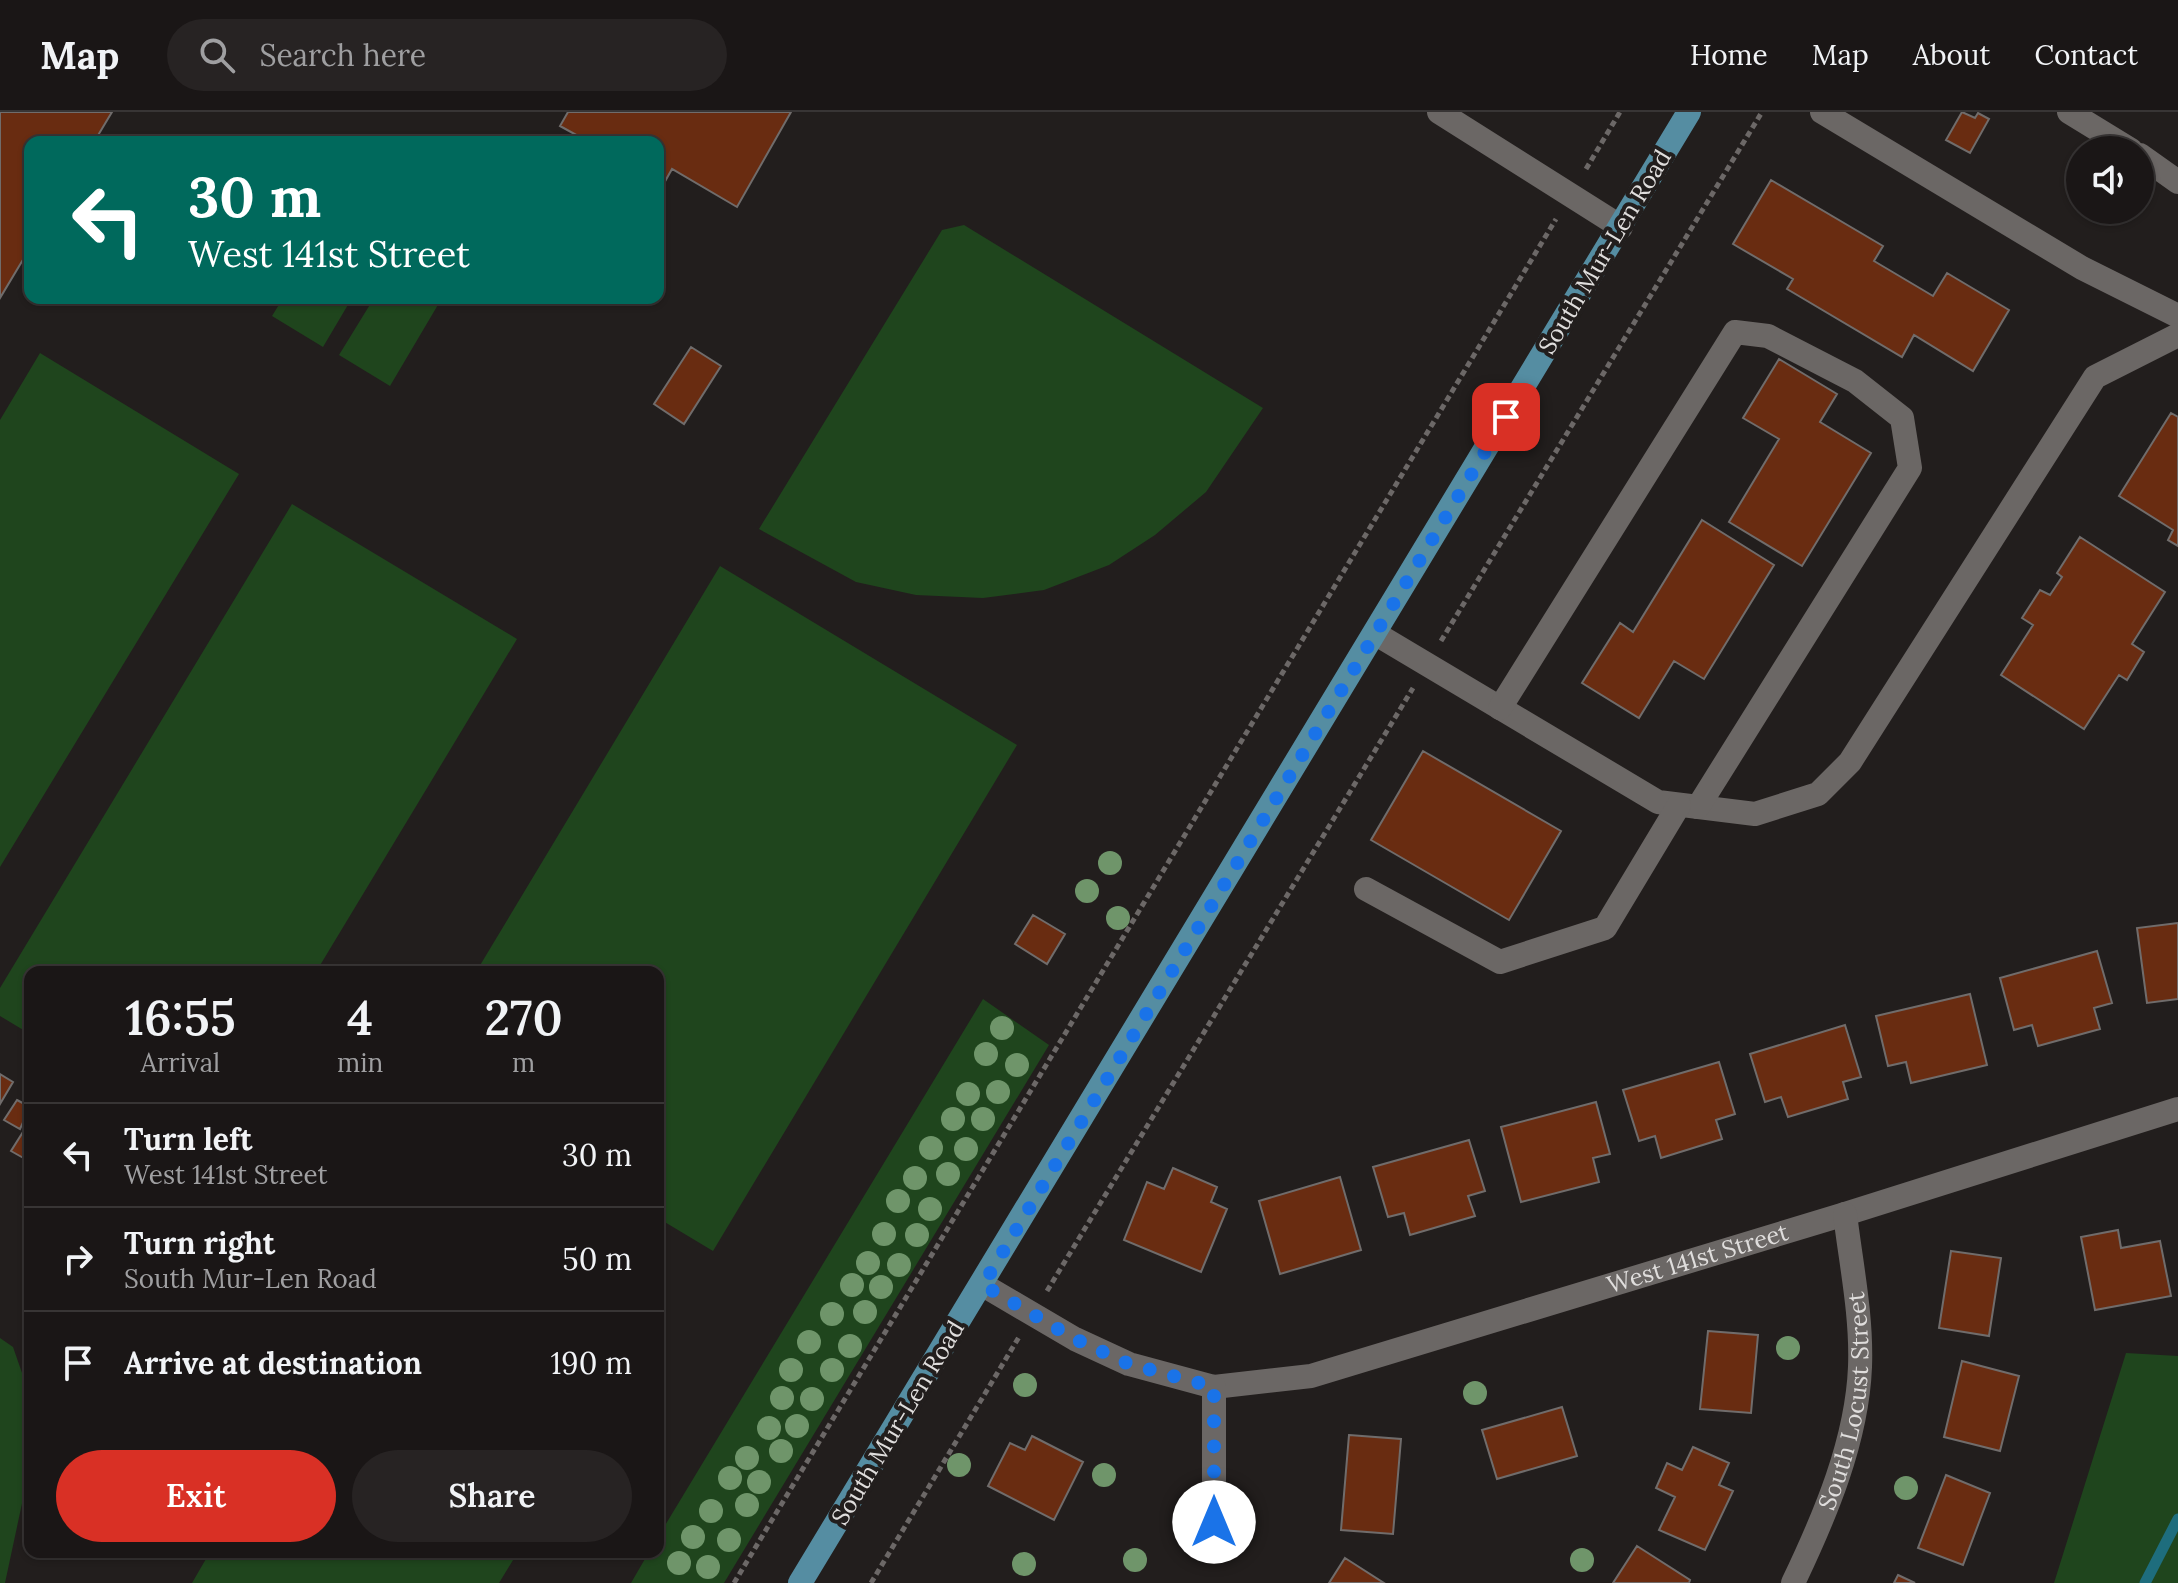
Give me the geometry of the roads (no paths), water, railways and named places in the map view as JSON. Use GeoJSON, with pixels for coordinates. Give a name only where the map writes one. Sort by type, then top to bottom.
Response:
{"type":"FeatureCollection","features":[{"type":"Feature","properties":{"kind":"main road","name":"South Mur-Len Road"},"geometry":{"type":"LineString","coordinates":[[800,1583],[983,1285],[1689,112]]}},
{"type":"Feature","properties":{"kind":"street"},"geometry":{"type":"LineString","coordinates":[[1439,112],[1621,227]]}},
{"type":"Feature","properties":{"kind":"street"},"geometry":{"type":"LineString","coordinates":[[1822,112],[2082,268],[2178,316]]}},
{"type":"Feature","properties":{"kind":"street"},"geometry":{"type":"LineString","coordinates":[[2069,112],[2108,136]]}},
{"type":"Feature","properties":{"kind":"street"},"geometry":{"type":"LineString","coordinates":[[2154,165],[2178,182]]}},
{"type":"Feature","properties":{"kind":"street"},"geometry":{"type":"LineString","coordinates":[[1366,889],[1500,962],[1605,928],[1689,806],[1910,468],[1902,418],[1855,381],[1768,336],[1735,332],[1500,708]]}},
{"type":"Feature","properties":{"kind":"street"},"geometry":{"type":"LineString","coordinates":[[1376,634],[1658,802],[1755,814],[1818,794],[1850,762],[2095,377],[2178,335]]}},
{"type":"Feature","properties":{"kind":"street","name":"West 141st Street"},"geometry":{"type":"LineString","coordinates":[[983,1285],[1075,1339],[1129,1364],[1214,1387],[1311,1376],[2178,1109]]}},
{"type":"Feature","properties":{"kind":"street","name":"South Locust Street"},"geometry":{"type":"LineString","coordinates":[[1793,1583],[1841,1466],[1857,1399],[1860,1364],[1858,1316],[1845,1214]]}},
{"type":"Feature","properties":{"kind":"street"},"geometry":{"type":"LineString","coordinates":[[1214,1387],[1214,1522]]}},
{"type":"Feature","properties":{"kind":"waterway"},"geometry":{"type":"LineString","coordinates":[[2145,1583],[2178,1519]]}}]}
